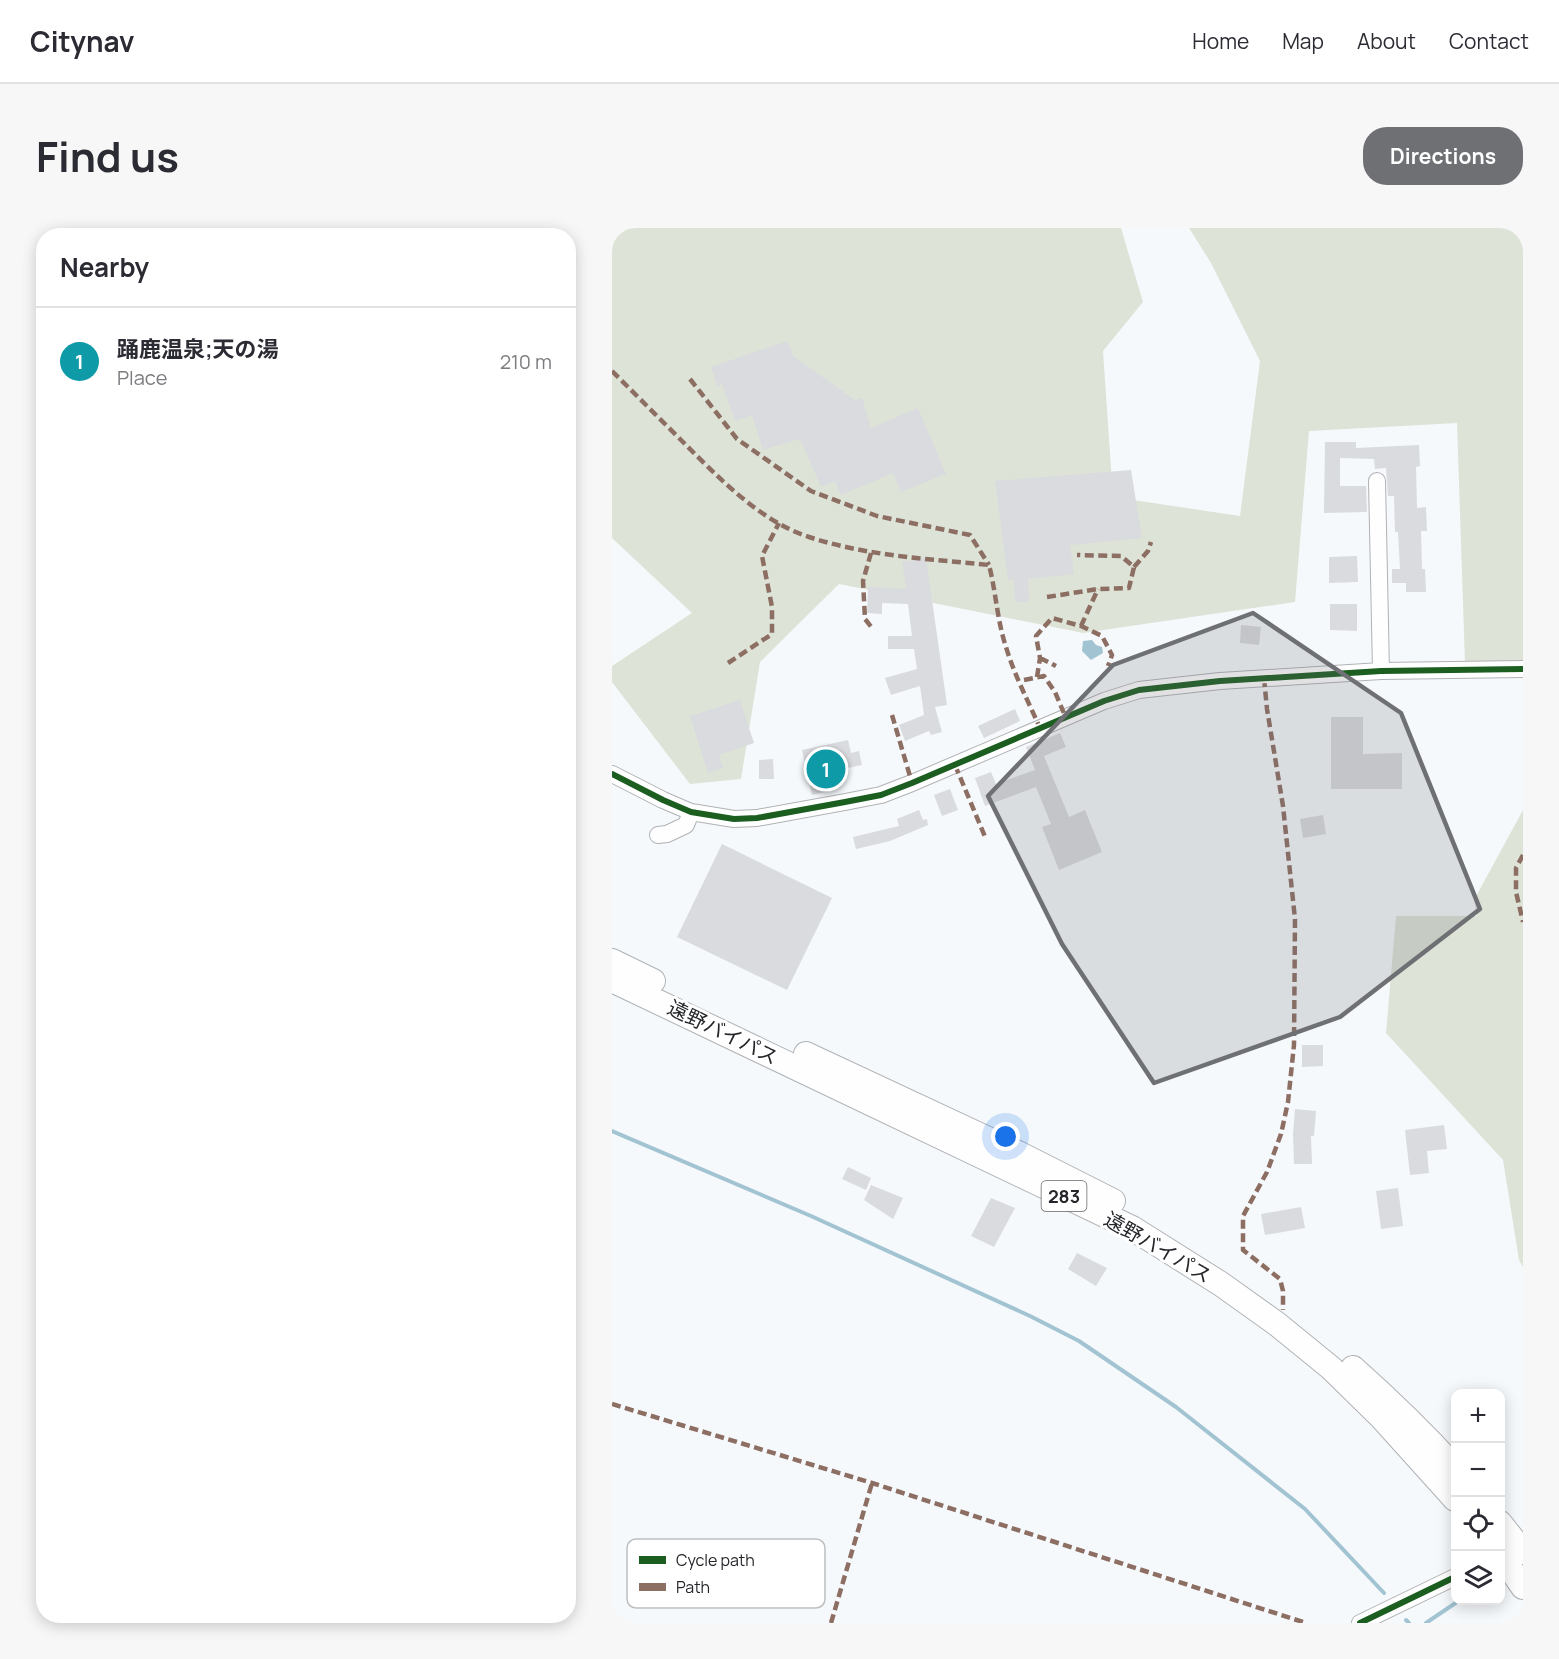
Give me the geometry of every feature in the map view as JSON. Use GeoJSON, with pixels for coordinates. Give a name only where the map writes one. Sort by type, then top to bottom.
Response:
{"type":"FeatureCollection","features":[{"type":"Feature","properties":{"kind":"highway","name":"遠野バイパス"},"geometry":{"type":"LineString","coordinates":[[612,961],[924,1119],[1132,1228],[1221,1284],[1277,1324],[1331,1368],[1382,1418],[1453,1497]]}},
{"type":"Feature","properties":{"kind":"highway","name":"遠野バイパス"},"geometry":{"type":"LineString","coordinates":[[612,980],[924,1119],[1018,1153],[1137,1214],[1230,1271],[1283,1310],[1392,1403],[1451,1463]]}},
{"type":"Feature","properties":{"kind":"highway"},"geometry":{"type":"LineString","coordinates":[[1505,1535],[1523,1587]]}},
{"type":"Feature","properties":{"kind":"street"},"geometry":{"type":"LineString","coordinates":[[1377,481],[1381,670]]}},
{"type":"Feature","properties":{"kind":"street"},"geometry":{"type":"LineString","coordinates":[[612,774],[691,812],[734,819],[757,818],[881,795],[1104,701],[1139,690],[1220,681],[1381,670],[1523,669]]}},
{"type":"Feature","properties":{"kind":"street"},"geometry":{"type":"LineString","coordinates":[[658,835],[686,825],[691,812]]}},
{"type":"Feature","properties":{"kind":"street"},"geometry":{"type":"LineString","coordinates":[[1359,1623],[1451,1579]]}},
{"type":"Feature","properties":{"kind":"highlighted area"},"geometry":{"type":"Polygon","coordinates":[[[1253,613],[1401,713],[1480,909],[1340,1017],[1154,1083],[1062,944],[988,796],[1113,665],[1253,613]]]}},
{"type":"Feature","properties":{"kind":"shaded area"},"geometry":{"type":"Polygon","coordinates":[[[612,228],[1121,228],[1143,302],[1103,351],[1113,497],[1240,516],[1260,361],[1211,263],[1189,228],[1523,228],[1523,663],[1465,663],[1457,423],[1309,431],[1295,602],[1083,633],[839,584],[760,662],[741,779],[690,784],[612,682],[612,666],[692,613],[612,538],[612,228]]]}},
{"type":"Feature","properties":{"kind":"shaded area"},"geometry":{"type":"Polygon","coordinates":[[[1523,810],[1523,1267],[1519,1260],[1503,1160],[1386,1033],[1396,916],[1477,916],[1474,900],[1523,810]]]}},
{"type":"Feature","properties":{"kind":"water"},"geometry":{"type":"Polygon","coordinates":[[[1092,640],[1096,645],[1102,647],[1103,653],[1091,660],[1082,651],[1083,641],[1092,640]]]}},
{"type":"Feature","properties":{"kind":"building"},"geometry":{"type":"Polygon","coordinates":[[[788,341],[793,356],[855,400],[862,398],[871,428],[918,408],[946,474],[901,492],[893,473],[841,495],[835,481],[821,487],[800,439],[763,450],[752,415],[735,421],[722,384],[717,386],[711,367],[788,341]]]}},
{"type":"Feature","properties":{"kind":"building"},"geometry":{"type":"Polygon","coordinates":[[[1325,442],[1356,442],[1356,448],[1419,445],[1420,466],[1416,467],[1417,508],[1426,507],[1427,531],[1421,531],[1422,569],[1425,569],[1426,592],[1406,592],[1406,583],[1392,583],[1392,569],[1400,569],[1398,532],[1395,532],[1394,496],[1388,496],[1386,468],[1375,469],[1374,459],[1340,458],[1340,486],[1366,486],[1367,512],[1324,513],[1325,442]]]}},
{"type":"Feature","properties":{"kind":"building"},"geometry":{"type":"Polygon","coordinates":[[[1131,470],[1142,538],[1070,545],[1074,574],[1028,579],[1029,602],[1015,602],[1014,580],[1008,580],[995,481],[1131,470]]]}},
{"type":"Feature","properties":{"kind":"building"},"geometry":{"type":"Polygon","coordinates":[[[1357,556],[1358,582],[1329,583],[1329,557],[1357,556]]]}},
{"type":"Feature","properties":{"kind":"building"},"geometry":{"type":"Polygon","coordinates":[[[926,558],[947,705],[935,707],[942,732],[931,735],[929,731],[905,741],[899,725],[924,715],[920,686],[891,695],[885,678],[917,669],[914,649],[888,649],[888,636],[912,636],[908,604],[882,603],[882,614],[867,613],[868,587],[906,589],[902,562],[926,558]]]}},
{"type":"Feature","properties":{"kind":"building"},"geometry":{"type":"Polygon","coordinates":[[[1330,604],[1357,604],[1357,631],[1330,630],[1330,604]]]}},
{"type":"Feature","properties":{"kind":"building"},"geometry":{"type":"Polygon","coordinates":[[[1241,625],[1261,627],[1259,645],[1240,643],[1241,625]]]}},
{"type":"Feature","properties":{"kind":"building"},"geometry":{"type":"Polygon","coordinates":[[[740,700],[754,743],[719,755],[723,768],[708,773],[690,716],[740,700]]]}},
{"type":"Feature","properties":{"kind":"building"},"geometry":{"type":"Polygon","coordinates":[[[1015,709],[1020,721],[984,738],[978,726],[1015,709]]]}},
{"type":"Feature","properties":{"kind":"building"},"geometry":{"type":"Polygon","coordinates":[[[1331,717],[1363,717],[1363,754],[1402,753],[1402,789],[1331,789],[1331,717]]]}},
{"type":"Feature","properties":{"kind":"building"},"geometry":{"type":"Polygon","coordinates":[[[1060,733],[1066,747],[1044,756],[1069,817],[1085,810],[1102,852],[1059,870],[1042,827],[1051,824],[1036,787],[985,806],[975,778],[991,772],[996,784],[1035,770],[1026,747],[1060,733]]]}},
{"type":"Feature","properties":{"kind":"building"},"geometry":{"type":"Polygon","coordinates":[[[848,740],[851,753],[859,751],[862,765],[830,772],[833,790],[812,795],[802,750],[848,740]]]}},
{"type":"Feature","properties":{"kind":"building"},"geometry":{"type":"Polygon","coordinates":[[[773,759],[774,779],[759,779],[759,760],[773,759]]]}},
{"type":"Feature","properties":{"kind":"building"},"geometry":{"type":"Polygon","coordinates":[[[950,789],[958,810],[942,816],[934,795],[950,789]]]}},
{"type":"Feature","properties":{"kind":"building"},"geometry":{"type":"Polygon","coordinates":[[[919,810],[923,820],[927,819],[928,825],[890,841],[856,849],[853,837],[899,826],[897,819],[919,810]]]}},
{"type":"Feature","properties":{"kind":"building"},"geometry":{"type":"Polygon","coordinates":[[[1323,815],[1326,834],[1303,838],[1300,819],[1323,815]]]}},
{"type":"Feature","properties":{"kind":"building"},"geometry":{"type":"Polygon","coordinates":[[[722,844],[832,898],[787,990],[677,937],[722,844]]]}},
{"type":"Feature","properties":{"kind":"building"},"geometry":{"type":"Polygon","coordinates":[[[1302,1045],[1323,1045],[1323,1066],[1302,1067],[1302,1045]]]}},
{"type":"Feature","properties":{"kind":"building"},"geometry":{"type":"Polygon","coordinates":[[[1295,1109],[1316,1111],[1314,1136],[1311,1136],[1312,1164],[1294,1164],[1295,1109]]]}},
{"type":"Feature","properties":{"kind":"building"},"geometry":{"type":"Polygon","coordinates":[[[1444,1125],[1447,1149],[1427,1151],[1429,1173],[1410,1175],[1405,1130],[1444,1125]]]}},
{"type":"Feature","properties":{"kind":"building"},"geometry":{"type":"Polygon","coordinates":[[[848,1167],[871,1178],[866,1190],[842,1179],[848,1167]]]}},
{"type":"Feature","properties":{"kind":"building"},"geometry":{"type":"Polygon","coordinates":[[[871,1185],[903,1198],[893,1219],[864,1200],[871,1185]]]}},
{"type":"Feature","properties":{"kind":"building"},"geometry":{"type":"Polygon","coordinates":[[[1398,1188],[1403,1226],[1381,1229],[1376,1191],[1398,1188]]]}},
{"type":"Feature","properties":{"kind":"building"},"geometry":{"type":"Polygon","coordinates":[[[991,1198],[1015,1208],[994,1247],[971,1236],[991,1198]]]}},
{"type":"Feature","properties":{"kind":"building"},"geometry":{"type":"Polygon","coordinates":[[[1301,1207],[1305,1228],[1265,1235],[1261,1214],[1301,1207]]]}},
{"type":"Feature","properties":{"kind":"building"},"geometry":{"type":"Polygon","coordinates":[[[1077,1253],[1107,1268],[1096,1286],[1068,1269],[1077,1253]]]}},
{"type":"Feature","properties":{"kind":"waterway"},"geometry":{"type":"LineString","coordinates":[[612,1131],[811,1216],[1030,1316],[1079,1341],[1176,1407],[1305,1509],[1384,1593]]}},
{"type":"Feature","properties":{"kind":"waterway"},"geometry":{"type":"LineString","coordinates":[[1426,1623],[1453,1605]]}},
{"type":"Feature","properties":{"kind":"waterway"},"geometry":{"type":"LineString","coordinates":[[1406,1620],[1409,1623]]}},
{"type":"Feature","properties":{"kind":"marked path"},"geometry":{"type":"LineString","coordinates":[[612,371],[723,482],[739,496],[791,530],[853,549],[921,559],[989,565],[1006,647],[1040,728]]}},
{"type":"Feature","properties":{"kind":"marked path"},"geometry":{"type":"LineString","coordinates":[[690,379],[737,439],[811,491],[877,516],[970,535],[989,565]]}},
{"type":"Feature","properties":{"kind":"marked path"},"geometry":{"type":"LineString","coordinates":[[728,663],[772,634],[772,607],[762,556],[779,523]]}},
{"type":"Feature","properties":{"kind":"marked path"},"geometry":{"type":"LineString","coordinates":[[1134,567],[1148,551],[1151,542]]}},
{"type":"Feature","properties":{"kind":"marked path"},"geometry":{"type":"LineString","coordinates":[[871,553],[863,581],[865,619],[873,629]]}},
{"type":"Feature","properties":{"kind":"marked path"},"geometry":{"type":"LineString","coordinates":[[1047,597],[1098,589],[1129,588],[1134,567],[1121,556],[1077,555]]}},
{"type":"Feature","properties":{"kind":"marked path"},"geometry":{"type":"LineString","coordinates":[[1081,626],[1098,589]]}},
{"type":"Feature","properties":{"kind":"marked path"},"geometry":{"type":"LineString","coordinates":[[1037,677],[1040,658],[1036,636],[1052,618],[1081,626],[1102,636],[1112,655],[1108,666]]}},
{"type":"Feature","properties":{"kind":"marked path"},"geometry":{"type":"LineString","coordinates":[[1040,658],[1056,666]]}},
{"type":"Feature","properties":{"kind":"marked path"},"geometry":{"type":"LineString","coordinates":[[1024,680],[1044,676],[1055,692],[1066,718]]}},
{"type":"Feature","properties":{"kind":"marked path"},"geometry":{"type":"LineString","coordinates":[[1264,678],[1283,806],[1295,919],[1294,1045],[1288,1102],[1281,1134],[1267,1172],[1243,1216],[1243,1250],[1280,1279],[1283,1291],[1283,1310]]}},
{"type":"Feature","properties":{"kind":"marked path"},"geometry":{"type":"LineString","coordinates":[[892,715],[912,783]]}},
{"type":"Feature","properties":{"kind":"marked path"},"geometry":{"type":"LineString","coordinates":[[955,765],[986,839]]}},
{"type":"Feature","properties":{"kind":"marked path"},"geometry":{"type":"LineString","coordinates":[[1523,855],[1516,868],[1516,892],[1523,922]]}},
{"type":"Feature","properties":{"kind":"marked path"},"geometry":{"type":"LineString","coordinates":[[612,1404],[872,1483],[1306,1623]]}},
{"type":"Feature","properties":{"kind":"marked path"},"geometry":{"type":"LineString","coordinates":[[831,1623],[872,1483]]}},
{"type":"Feature","properties":{"kind":"cycle path"},"geometry":{"type":"LineString","coordinates":[[612,774],[691,812],[734,819],[757,818],[881,795],[1104,701],[1139,690],[1220,681],[1381,671],[1523,669]]}},
{"type":"Feature","properties":{"kind":"cycle path"},"geometry":{"type":"LineString","coordinates":[[1360,1623],[1451,1579]]}},
{"type":"Feature","properties":{"kind":"place","name":"踊鹿温泉;天の湯"},"geometry":{"type":"Point","coordinates":[826,769]}}]}
